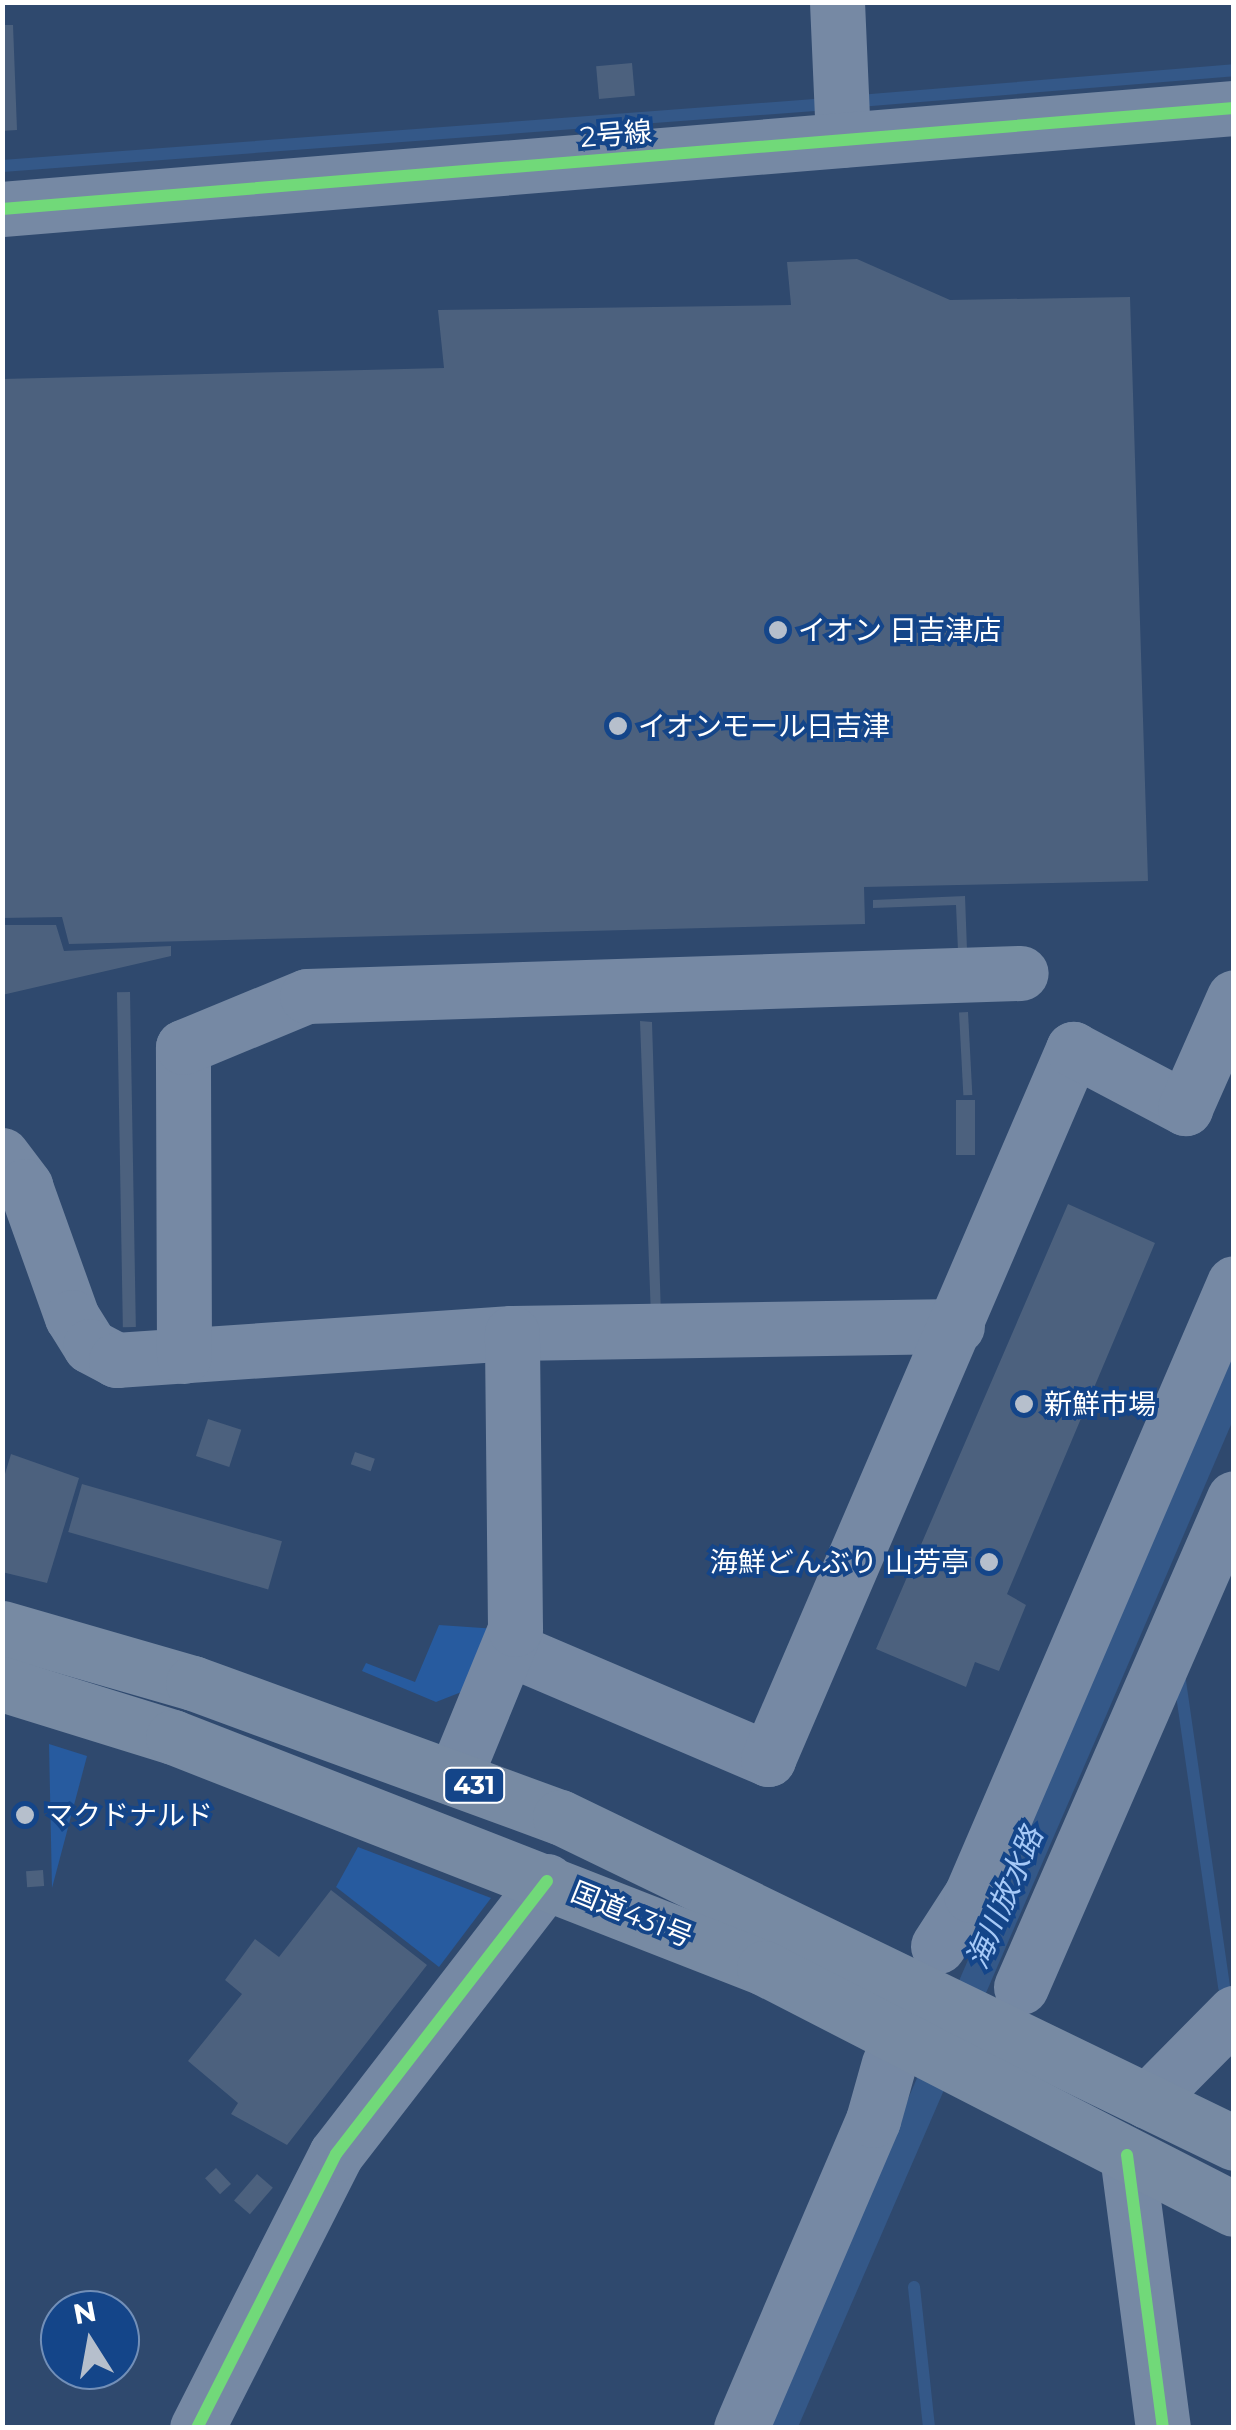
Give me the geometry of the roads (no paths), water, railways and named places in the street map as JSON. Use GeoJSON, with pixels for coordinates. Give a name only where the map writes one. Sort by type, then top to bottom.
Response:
{"type":"FeatureCollection","features":[{"type":"Feature","properties":{"kind":"highway","name":"国道431号"},"geometry":{"type":"LineString","coordinates":[[2,1628],[193,1684],[560,1816],[914,2010]]}},
{"type":"Feature","properties":{"kind":"highway","name":"国道431号"},"geometry":{"type":"LineString","coordinates":[[2,1684],[173,1737],[548,1880],[764,1968],[998,2031],[1234,2143]]}},
{"type":"Feature","properties":{"kind":"highway","name":"国道431号"},"geometry":{"type":"LineString","coordinates":[[998,2031],[1127,2155],[1234,2210]]}},
{"type":"Feature","properties":{"kind":"street"},"geometry":{"type":"LineString","coordinates":[[837,2],[843,140]]}},
{"type":"Feature","properties":{"kind":"street","name":"2号線"},"geometry":{"type":"LineString","coordinates":[[2,209],[1234,108]]}},
{"type":"Feature","properties":{"kind":"street"},"geometry":{"type":"LineString","coordinates":[[184,1356],[183,1047],[306,996],[1021,974]]}},
{"type":"Feature","properties":{"kind":"street"},"geometry":{"type":"LineString","coordinates":[[508,1648],[768,1759],[958,1326],[1073,1049],[1185,1108],[1234,997]]}},
{"type":"Feature","properties":{"kind":"street"},"geometry":{"type":"LineString","coordinates":[[2,1155],[25,1186],[48,1261],[90,1346],[116,1360],[512,1333],[958,1326]]}},
{"type":"Feature","properties":{"kind":"street"},"geometry":{"type":"LineString","coordinates":[[741,2428],[873,2120],[914,2010],[971,1896],[1234,1283]]}},
{"type":"Feature","properties":{"kind":"street"},"geometry":{"type":"LineString","coordinates":[[454,1778],[516,1629],[512,1333]]}},
{"type":"Feature","properties":{"kind":"street"},"geometry":{"type":"LineString","coordinates":[[998,2031],[1234,1498]]}},
{"type":"Feature","properties":{"kind":"street"},"geometry":{"type":"LineString","coordinates":[[197,2428],[336,2154],[548,1880]]}},
{"type":"Feature","properties":{"kind":"street"},"geometry":{"type":"LineString","coordinates":[[1147,2102],[1234,2013]]}},
{"type":"Feature","properties":{"kind":"street"},"geometry":{"type":"LineString","coordinates":[[1127,2155],[1163,2428]]}},
{"type":"Feature","properties":{"kind":"water","name":"海川放水路"},"geometry":{"type":"Polygon","coordinates":[[[1233,1346],[1233,1420],[1099,1732],[798,2427],[766,2428],[1233,1346]]]}},
{"type":"Feature","properties":{"kind":"waterway"},"geometry":{"type":"LineString","coordinates":[[859,101],[1234,70]]}},
{"type":"Feature","properties":{"kind":"waterway"},"geometry":{"type":"LineString","coordinates":[[2,166],[815,105]]}},
{"type":"Feature","properties":{"kind":"waterway"},"geometry":{"type":"LineString","coordinates":[[1179,1674],[1224,1988]]}},
{"type":"Feature","properties":{"kind":"waterway"},"geometry":{"type":"LineString","coordinates":[[914,2287],[929,2428]]}},
{"type":"Feature","properties":{"kind":"place","name":"イオン 日吉津店"},"geometry":{"type":"Point","coordinates":[778,630]}},
{"type":"Feature","properties":{"kind":"place","name":"イオンモール日吉津"},"geometry":{"type":"Point","coordinates":[618,726]}},
{"type":"Feature","properties":{"kind":"place","name":"新鮮市場"},"geometry":{"type":"Point","coordinates":[1024,1404]}},
{"type":"Feature","properties":{"kind":"place","name":"海鮮どんぶり 山芳亭"},"geometry":{"type":"Point","coordinates":[989,1562]}},
{"type":"Feature","properties":{"kind":"place","name":"マクドナルド"},"geometry":{"type":"Point","coordinates":[25,1815]}}]}
